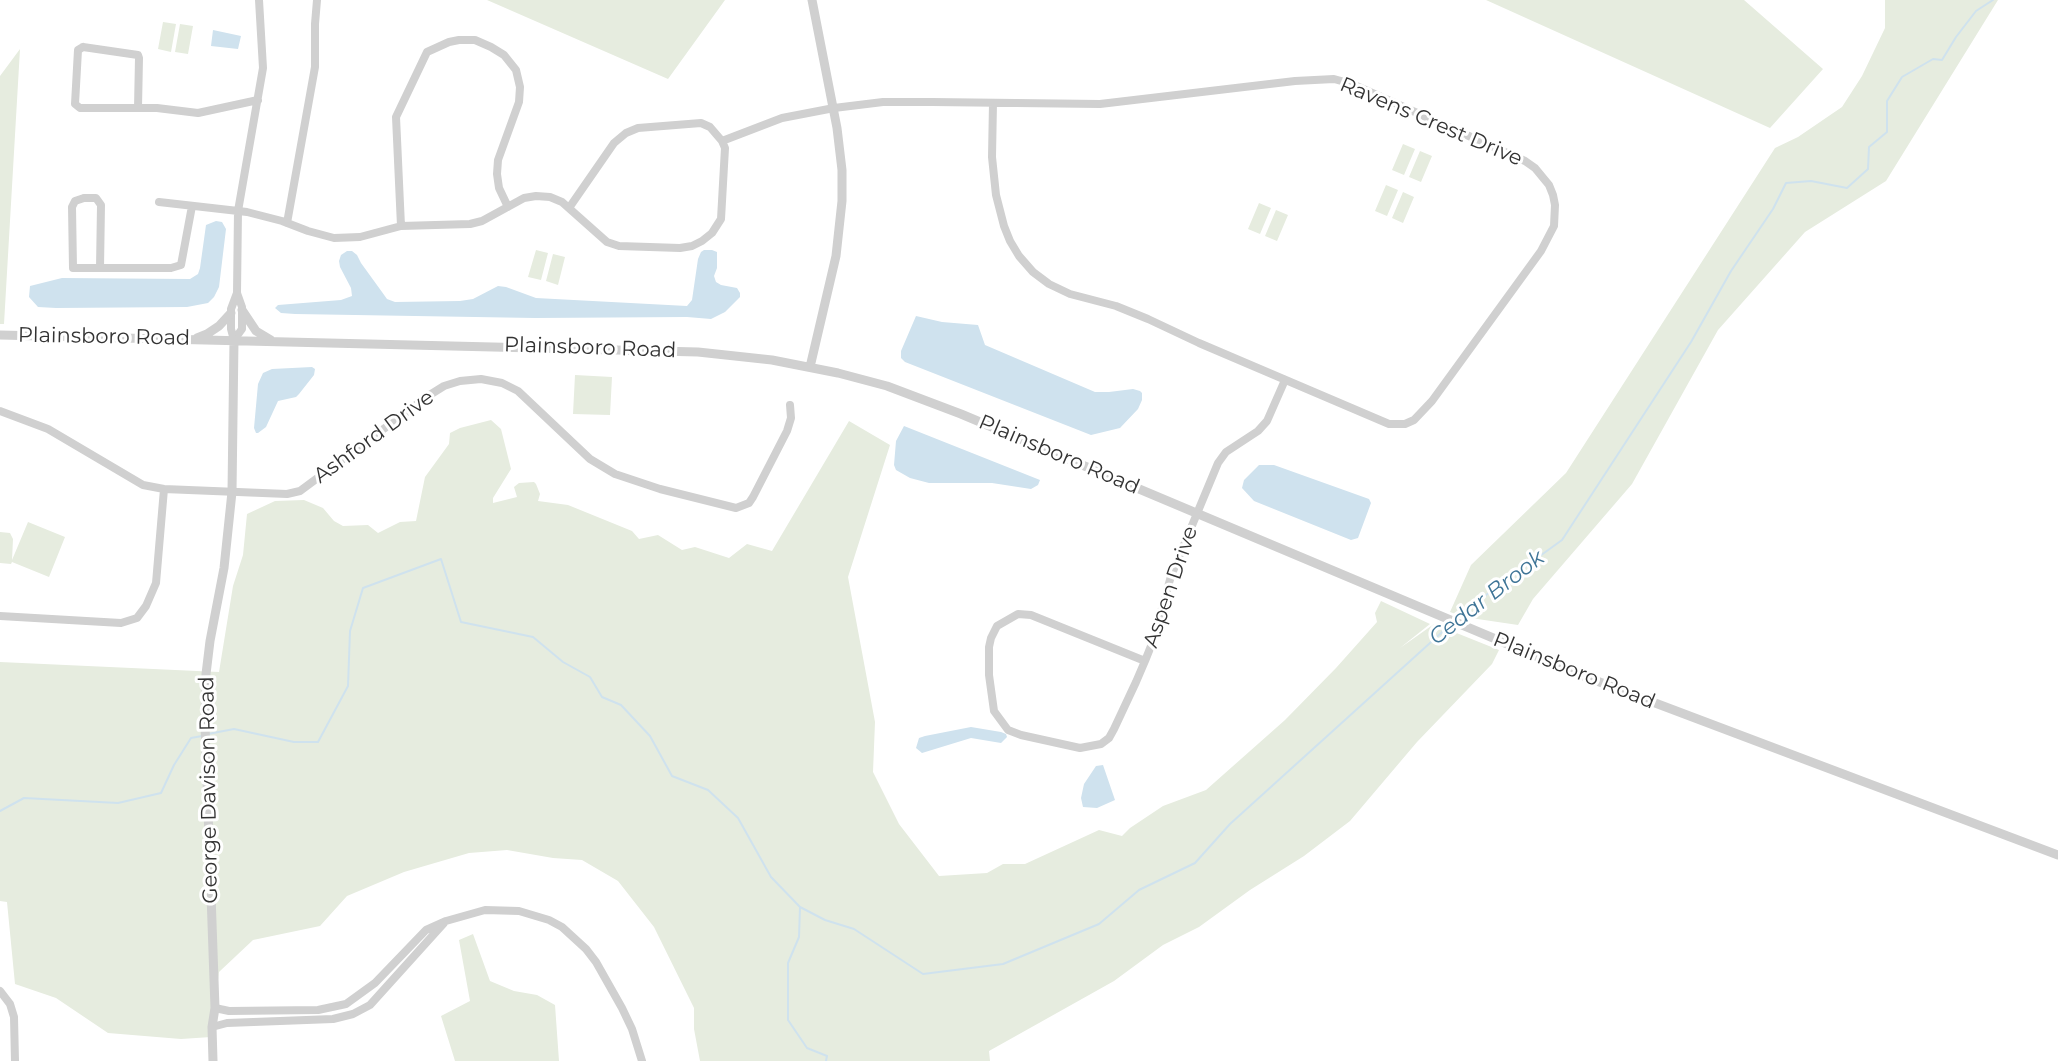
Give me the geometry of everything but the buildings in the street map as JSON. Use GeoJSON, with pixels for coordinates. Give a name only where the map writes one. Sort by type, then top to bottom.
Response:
{"type":"FeatureCollection","features":[{"type":"Feature","properties":{"kind":"street"},"geometry":{"type":"LineString","coordinates":[[234,340],[231,313],[237,293],[238,211],[263,68],[259,0]]}},
{"type":"Feature","properties":{"kind":"street"},"geometry":{"type":"LineString","coordinates":[[287,223],[315,67],[317,0]]}},
{"type":"Feature","properties":{"kind":"street"},"geometry":{"type":"LineString","coordinates":[[810,366],[841,226],[842,170],[834,108],[812,0]]}},
{"type":"Feature","properties":{"kind":"street"},"geometry":{"type":"LineString","coordinates":[[401,226],[396,117],[427,52],[443,44],[459,40],[475,40],[491,47],[504,55],[516,70],[520,87],[519,102],[498,160],[497,174],[508,207]]}},
{"type":"Feature","properties":{"kind":"street"},"geometry":{"type":"LineString","coordinates":[[138,108],[138,55],[79,48],[75,104],[80,108],[138,108],[157,108],[198,113],[258,100]]}},
{"type":"Feature","properties":{"kind":"street","name":"Ravens Crest Drive"},"geometry":{"type":"LineString","coordinates":[[722,141],[782,118],[883,102],[993,103],[1100,104],[1295,81],[1334,79],[1352,84],[1525,161],[1544,177],[1549,185],[1555,205],[1554,226],[1549,238],[1432,401],[1414,420],[1405,424],[1389,424],[1148,319],[1116,306],[1070,294],[1049,284],[1033,272],[1010,241],[996,195],[992,157],[993,103]]}},
{"type":"Feature","properties":{"kind":"street"},"geometry":{"type":"LineString","coordinates":[[159,202],[238,211],[334,238],[360,237],[401,226],[470,224],[482,221],[524,198],[550,197],[562,202],[608,242],[619,246],[680,248],[702,241],[712,233],[721,219],[725,148],[710,127],[701,123],[638,128],[626,133],[614,143],[569,208]]}},
{"type":"Feature","properties":{"kind":"street"},"geometry":{"type":"LineString","coordinates":[[100,268],[101,205],[96,198],[75,201],[72,207],[73,268],[100,268],[171,268],[181,265],[192,206]]}},
{"type":"Feature","properties":{"kind":"street"},"geometry":{"type":"LineString","coordinates":[[234,340],[242,329],[242,310],[237,293]]}},
{"type":"Feature","properties":{"kind":"street"},"geometry":{"type":"LineString","coordinates":[[242,310],[256,331],[273,341]]}},
{"type":"Feature","properties":{"kind":"street"},"geometry":{"type":"LineString","coordinates":[[193,339],[219,326],[231,313]]}},
{"type":"Feature","properties":{"kind":"street","name":"Plainsboro Road"},"geometry":{"type":"LineString","coordinates":[[0,335],[674,350],[732,354],[810,366],[887,386],[921,398],[1590,679],[2058,855]]}},
{"type":"Feature","properties":{"kind":"street","name":"George Davison Road"},"geometry":{"type":"LineString","coordinates":[[213,1061],[212,1027],[215,1008],[205,724],[207,666],[225,568],[232,492],[234,340]]}},
{"type":"Feature","properties":{"kind":"street","name":"Ashford Drive"},"geometry":{"type":"LineString","coordinates":[[0,411],[48,429],[143,485],[164,489],[287,494],[300,491],[428,396],[452,384],[481,379],[502,383],[518,391],[602,468],[660,489],[730,507],[743,507],[749,503],[787,431],[790,405]]}},
{"type":"Feature","properties":{"kind":"street"},"geometry":{"type":"LineString","coordinates":[[1196,514],[1218,463],[1226,452],[1258,431],[1267,422],[1285,380]]}},
{"type":"Feature","properties":{"kind":"street"},"geometry":{"type":"LineString","coordinates":[[0,616],[121,623],[136,618],[146,606],[156,583],[164,489]]}},
{"type":"Feature","properties":{"kind":"street","name":"Aspen Drive"},"geometry":{"type":"LineString","coordinates":[[1145,661],[1049,621],[1031,615],[1018,614],[997,626],[991,638],[989,675],[994,711],[1008,730],[1021,735],[1080,748],[1091,748],[1108,738],[1145,661],[1159,622],[1171,576],[1196,514]]}},
{"type":"Feature","properties":{"kind":"street"},"geometry":{"type":"LineString","coordinates":[[215,1008],[229,1011],[318,1010],[346,1004],[385,975],[426,930],[446,921],[485,910],[519,911],[562,927],[586,949],[596,962],[632,1029],[642,1061]]}},
{"type":"Feature","properties":{"kind":"street"},"geometry":{"type":"LineString","coordinates":[[212,1027],[227,1023],[333,1019],[353,1014],[370,1005],[446,921]]}},
{"type":"Feature","properties":{"kind":"street"},"geometry":{"type":"LineString","coordinates":[[385,975],[392,982]]}},
{"type":"Feature","properties":{"kind":"street"},"geometry":{"type":"LineString","coordinates":[[0,991],[10,1004],[14,1017],[15,1061]]}},
{"type":"Feature","properties":{"kind":"street"},"geometry":{"type":"LineString","coordinates":[[300,1010],[301,1021]]}},
{"type":"Feature","properties":{"kind":"shaded area"},"geometry":{"type":"Polygon","coordinates":[[[487,0],[725,0],[668,79],[487,0]]]}},
{"type":"Feature","properties":{"kind":"shaded area"},"geometry":{"type":"Polygon","coordinates":[[[1486,0],[1744,0],[1823,69],[1770,128],[1486,0]]]}},
{"type":"Feature","properties":{"kind":"shaded area"},"geometry":{"type":"Polygon","coordinates":[[[1885,0],[1998,0],[1886,181],[1805,232],[1718,330],[1632,484],[1533,599],[1518,625],[1464,617],[1450,612],[1471,565],[1566,473],[1775,148],[1798,137],[1842,107],[1862,76],[1885,28],[1885,0]]]}},
{"type":"Feature","properties":{"kind":"shaded area"},"geometry":{"type":"Polygon","coordinates":[[[163,22],[176,24],[171,52],[158,49],[163,22]]]}},
{"type":"Feature","properties":{"kind":"shaded area"},"geometry":{"type":"Polygon","coordinates":[[[180,24],[193,26],[188,54],[175,52],[180,24]]]}},
{"type":"Feature","properties":{"kind":"shaded area"},"geometry":{"type":"Polygon","coordinates":[[[20,49],[4,324],[0,324],[0,76],[20,49]]]}},
{"type":"Feature","properties":{"kind":"shaded area"},"geometry":{"type":"Polygon","coordinates":[[[1403,144],[1415,149],[1404,175],[1392,170],[1403,144]]]}},
{"type":"Feature","properties":{"kind":"shaded area"},"geometry":{"type":"Polygon","coordinates":[[[1420,151],[1432,156],[1421,182],[1409,177],[1420,151]]]}},
{"type":"Feature","properties":{"kind":"shaded area"},"geometry":{"type":"Polygon","coordinates":[[[1386,185],[1398,190],[1387,216],[1375,211],[1386,185]]]}},
{"type":"Feature","properties":{"kind":"shaded area"},"geometry":{"type":"Polygon","coordinates":[[[1403,192],[1414,197],[1403,223],[1392,218],[1403,192]]]}},
{"type":"Feature","properties":{"kind":"shaded area"},"geometry":{"type":"Polygon","coordinates":[[[1259,203],[1271,208],[1260,234],[1248,229],[1259,203]]]}},
{"type":"Feature","properties":{"kind":"shaded area"},"geometry":{"type":"Polygon","coordinates":[[[1276,210],[1288,215],[1277,241],[1265,236],[1276,210]]]}},
{"type":"Feature","properties":{"kind":"shaded area"},"geometry":{"type":"Polygon","coordinates":[[[536,250],[548,253],[541,280],[528,277],[536,250]]]}},
{"type":"Feature","properties":{"kind":"shaded area"},"geometry":{"type":"Polygon","coordinates":[[[553,254],[565,257],[558,285],[546,281],[553,254]]]}},
{"type":"Feature","properties":{"kind":"shaded area"},"geometry":{"type":"Polygon","coordinates":[[[575,375],[612,377],[610,415],[573,414],[575,375]]]}},
{"type":"Feature","properties":{"kind":"shaded area"},"geometry":{"type":"Polygon","coordinates":[[[491,420],[501,429],[511,469],[493,498],[493,503],[517,497],[514,487],[519,483],[534,482],[540,494],[538,501],[568,505],[632,531],[639,539],[658,535],[682,550],[695,547],[729,558],[747,544],[772,551],[849,421],[890,445],[848,577],[875,722],[873,772],[899,824],[939,876],[987,873],[1003,864],[1025,864],[1099,830],[1122,836],[1163,806],[1206,790],[1285,720],[1336,668],[1377,622],[1375,613],[1381,601],[1430,624],[1400,648],[1434,624],[1499,650],[1492,664],[1417,742],[1350,821],[1304,856],[1250,890],[1199,927],[1163,945],[1114,981],[989,1051],[990,1061],[700,1061],[694,1029],[694,1008],[654,927],[618,881],[582,860],[553,858],[507,850],[469,853],[404,872],[347,896],[320,926],[253,940],[219,972],[211,1037],[181,1039],[108,1033],[56,998],[15,984],[7,902],[0,901],[0,662],[219,672],[233,586],[243,555],[247,514],[275,501],[304,500],[323,508],[334,521],[343,526],[368,525],[378,533],[400,522],[416,521],[425,477],[449,444],[450,433],[491,420]]]}},
{"type":"Feature","properties":{"kind":"shaded area"},"geometry":{"type":"Polygon","coordinates":[[[28,522],[65,537],[49,577],[12,562],[11,564],[0,563],[0,532],[10,533],[13,539],[12,560],[28,522]]]}},
{"type":"Feature","properties":{"kind":"shaded area"},"geometry":{"type":"Polygon","coordinates":[[[473,934],[490,981],[514,991],[537,995],[555,1005],[559,1061],[455,1061],[441,1016],[470,1001],[459,940],[473,934]]]}},
{"type":"Feature","properties":{"kind":"water"},"geometry":{"type":"Polygon","coordinates":[[[213,30],[241,36],[238,49],[211,46],[213,30]]]}},
{"type":"Feature","properties":{"kind":"water"},"geometry":{"type":"Polygon","coordinates":[[[216,221],[222,222],[226,229],[219,287],[208,303],[187,307],[56,308],[38,307],[29,297],[30,286],[62,278],[190,279],[198,274],[200,268],[206,225],[216,221]]]}},
{"type":"Feature","properties":{"kind":"water"},"geometry":{"type":"Polygon","coordinates":[[[704,250],[717,252],[717,268],[714,276],[716,282],[737,288],[740,293],[740,297],[725,312],[711,319],[295,314],[281,313],[275,308],[278,305],[341,300],[352,296],[351,288],[339,261],[341,255],[347,251],[352,251],[357,255],[387,299],[395,302],[473,299],[498,286],[536,298],[687,306],[692,300],[698,259],[704,250]]]}},
{"type":"Feature","properties":{"kind":"water"},"geometry":{"type":"Polygon","coordinates":[[[916,316],[942,322],[978,325],[985,345],[1095,392],[1133,389],[1142,393],[1142,400],[1138,409],[1120,428],[1091,435],[905,362],[901,358],[901,351],[916,316]]]}},
{"type":"Feature","properties":{"kind":"water"},"geometry":{"type":"Polygon","coordinates":[[[312,367],[315,369],[314,375],[299,394],[296,397],[278,401],[266,427],[256,433],[254,428],[258,384],[263,373],[272,369],[312,367]]]}},
{"type":"Feature","properties":{"kind":"water"},"geometry":{"type":"Polygon","coordinates":[[[904,426],[1040,480],[1038,485],[1031,489],[992,483],[929,483],[910,478],[896,470],[894,465],[896,441],[904,426]]]}},
{"type":"Feature","properties":{"kind":"water"},"geometry":{"type":"Polygon","coordinates":[[[1259,465],[1274,465],[1369,499],[1371,503],[1358,538],[1351,540],[1254,501],[1242,488],[1244,480],[1259,465]]]}},
{"type":"Feature","properties":{"kind":"water"},"geometry":{"type":"Polygon","coordinates":[[[971,727],[1001,732],[1007,737],[1001,743],[971,738],[922,753],[916,748],[919,738],[971,727]]]}},
{"type":"Feature","properties":{"kind":"water"},"geometry":{"type":"Polygon","coordinates":[[[1103,765],[1115,800],[1097,808],[1083,807],[1081,798],[1084,784],[1096,766],[1103,765]]]}},
{"type":"Feature","properties":{"kind":"waterway","name":"Cedar Brook"},"geometry":{"type":"LineString","coordinates":[[1457,619],[1562,540],[1691,342],[1731,271],[1773,209],[1786,183],[1811,181],[1847,188],[1868,169],[1869,147],[1887,132],[1887,101],[1902,77],[1933,59],[1942,60],[1976,11],[1993,0]]}},
{"type":"Feature","properties":{"kind":"waterway"},"geometry":{"type":"LineString","coordinates":[[208,734],[234,729],[294,742],[318,742],[348,686],[350,631],[363,588],[441,559],[461,622],[533,637],[563,662],[590,677],[602,697],[621,705],[650,736],[672,776],[708,790],[738,818],[771,877],[800,907],[799,937],[788,963],[788,1020],[807,1048],[827,1056],[826,1061]]}},
{"type":"Feature","properties":{"kind":"waterway","name":"Cedar Brook"},"geometry":{"type":"LineString","coordinates":[[800,907],[825,920],[854,929],[923,974],[1003,964],[1099,924],[1139,890],[1195,863],[1230,824],[1451,624]]}},
{"type":"Feature","properties":{"kind":"waterway"},"geometry":{"type":"LineString","coordinates":[[0,811],[24,798],[118,803],[161,793],[174,765],[191,738],[202,736]]}}]}
